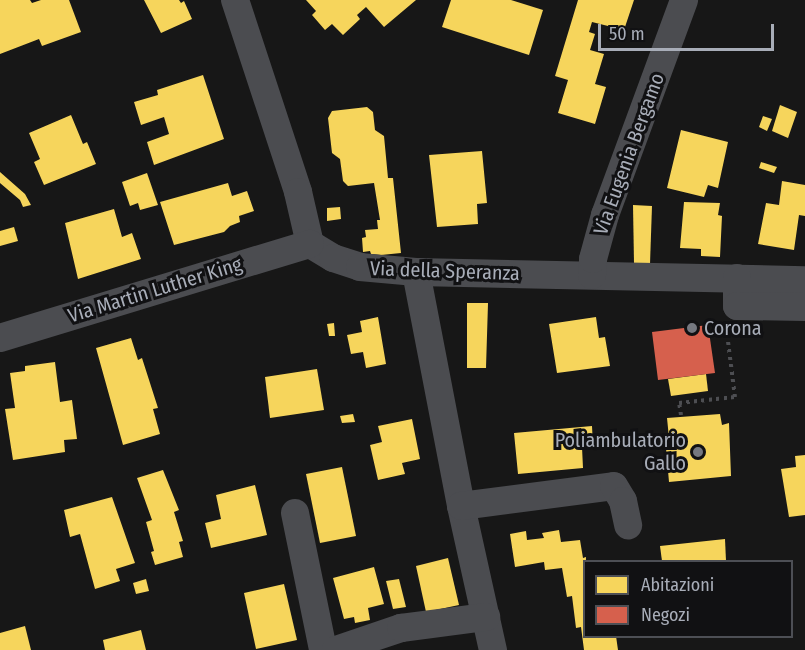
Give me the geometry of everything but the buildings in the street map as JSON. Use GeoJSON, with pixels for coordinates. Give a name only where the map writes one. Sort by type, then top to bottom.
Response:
{"type":"FeatureCollection","features":[{"type":"Feature","properties":{"kind":"street","name":"Via Eugenia Bergamo"},"geometry":{"type":"LineString","coordinates":[[592,276],[593,259],[605,215],[684,0]]}},
{"type":"Feature","properties":{"kind":"street"},"geometry":{"type":"LineString","coordinates":[[237,1],[298,192],[310,244]]}},
{"type":"Feature","properties":{"kind":"street","name":"Via della Speranza"},"geometry":{"type":"LineString","coordinates":[[310,244],[333,258],[360,267],[416,272],[805,280]]}},
{"type":"Feature","properties":{"kind":"street","name":"Via Martin Luther King"},"geometry":{"type":"LineString","coordinates":[[0,338],[310,244]]}},
{"type":"Feature","properties":{"kind":"street"},"geometry":{"type":"LineString","coordinates":[[416,272],[461,506],[493,650]]}},
{"type":"Feature","properties":{"kind":"street"},"geometry":{"type":"LineString","coordinates":[[737,278],[737,306],[805,307]]}},
{"type":"Feature","properties":{"kind":"street"},"geometry":{"type":"LineString","coordinates":[[461,506],[615,486],[623,501],[628,525]]}},
{"type":"Feature","properties":{"kind":"street"},"geometry":{"type":"LineString","coordinates":[[295,513],[323,650]]}},
{"type":"Feature","properties":{"kind":"street"},"geometry":{"type":"LineString","coordinates":[[336,650],[401,628],[486,617]]}},
{"type":"Feature","properties":{"kind":"path"},"geometry":{"type":"LineString","coordinates":[[681,415],[679,403],[735,397],[727,334]]}},
{"type":"Feature","properties":{"kind":"place","name":"Corona"},"geometry":{"type":"Point","coordinates":[692,328]}},
{"type":"Feature","properties":{"kind":"place","name":"Poliambulatorio Gallo"},"geometry":{"type":"Point","coordinates":[698,452]}}]}
